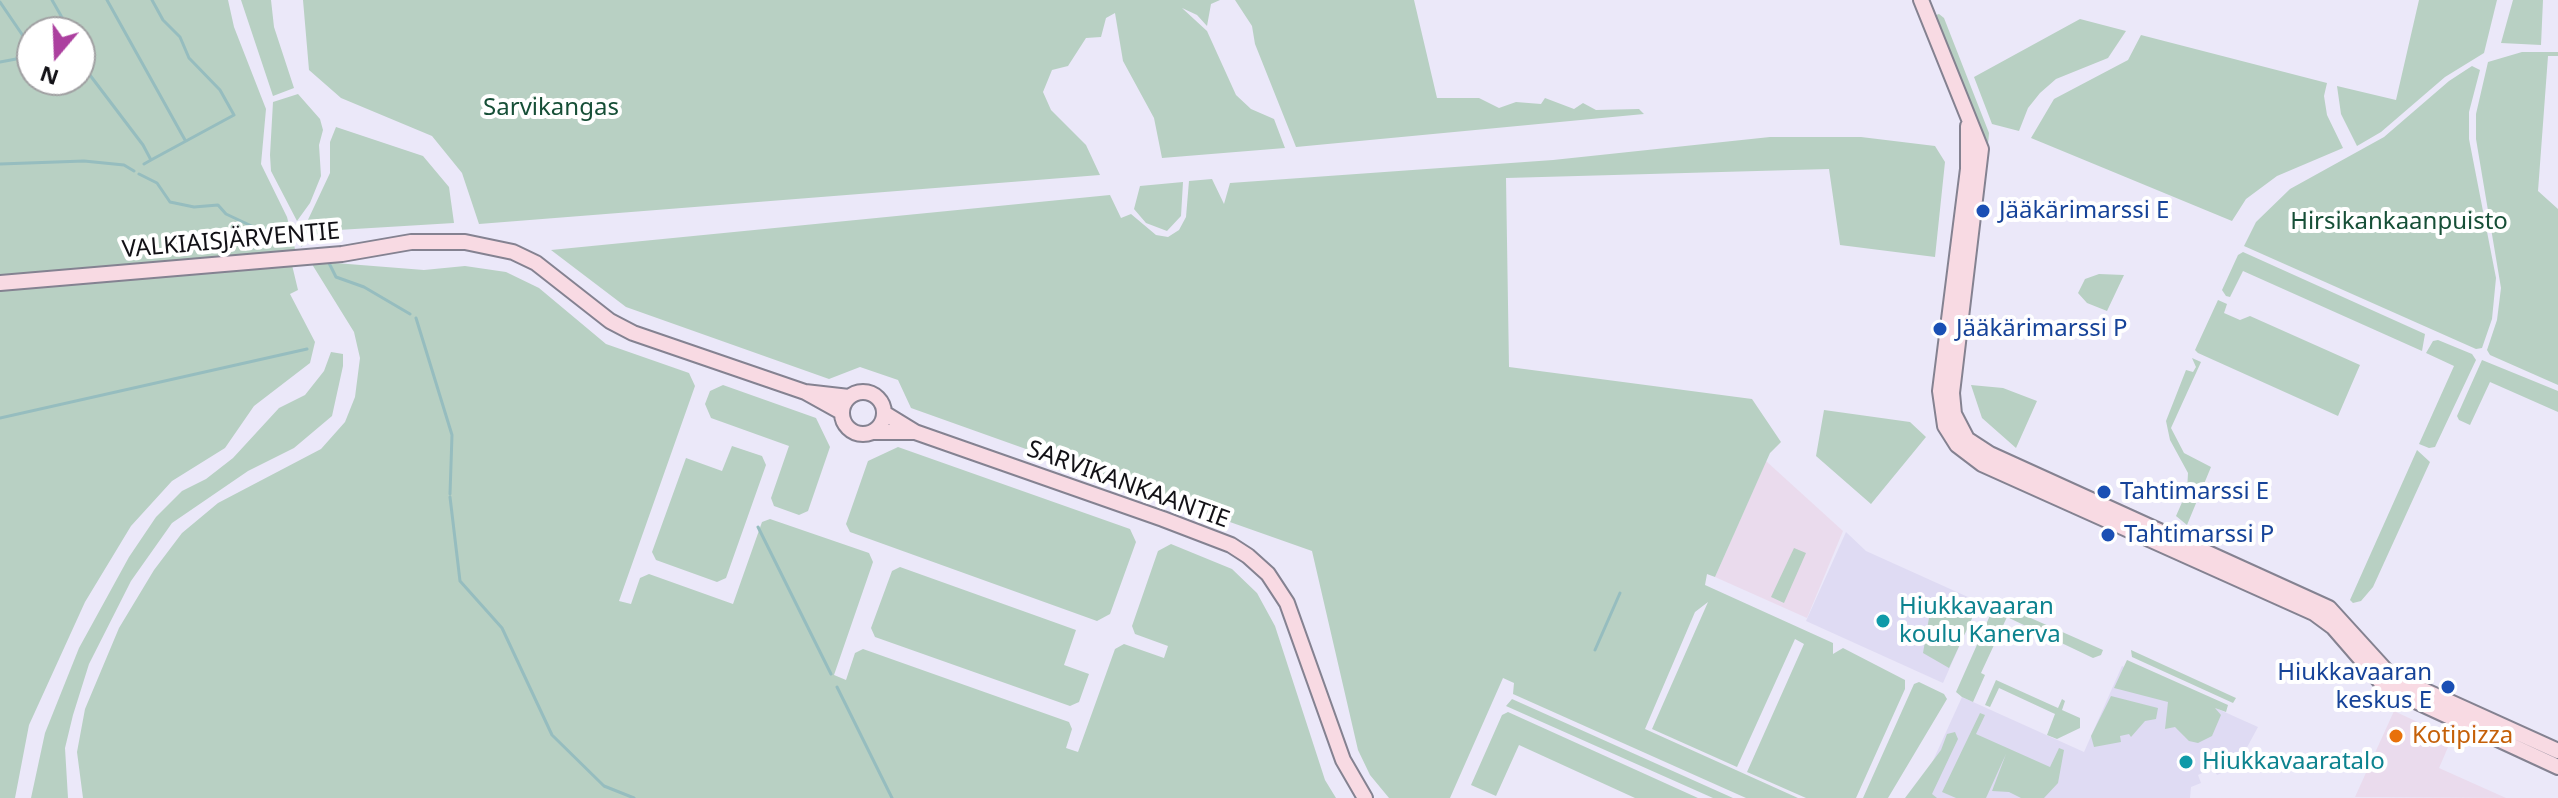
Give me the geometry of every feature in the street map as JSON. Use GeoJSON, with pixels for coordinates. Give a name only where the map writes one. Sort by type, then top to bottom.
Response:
{"type":"FeatureCollection","features":[{"type":"Feature","properties":{"kind":"street"},"geometry":{"type":"LineString","coordinates":[[1921,0],[1966,110],[1970,149],[1953,405],[1961,429],[1977,447],[2329,608],[2390,675],[2558,751]]}},
{"type":"Feature","properties":{"kind":"street","name":"VALKIAISJÄRVENTIE"},"geometry":{"type":"LineString","coordinates":[[0,283],[342,254],[411,242],[465,242]]}},
{"type":"Feature","properties":{"kind":"street","name":"SARVIKANKAANTIE"},"geometry":{"type":"LineString","coordinates":[[465,242],[513,252],[536,263],[610,321],[633,333],[805,392],[841,412],[851,431],[915,432]]}},
{"type":"Feature","properties":{"kind":"street"},"geometry":{"type":"LineString","coordinates":[[1961,271],[1941,406],[1945,426],[1968,456],[2314,613],[2333,627],[2385,687],[2558,767]]}},
{"type":"Feature","properties":{"kind":"street","name":"SARVIKANKAANTIE"},"geometry":{"type":"LineString","coordinates":[[805,392],[849,397],[856,393],[871,394],[878,398],[884,413],[915,432],[1231,545],[1248,556],[1268,574],[1287,603],[1343,760],[1365,798]]}},
{"type":"Feature","properties":{"kind":"street"},"geometry":{"type":"LineString","coordinates":[[841,412],[849,397]]}},
{"type":"Feature","properties":{"kind":"street"},"geometry":{"type":"LineString","coordinates":[[872,432],[881,424],[884,413]]}},
{"type":"Feature","properties":{"kind":"shaded area"},"geometry":{"type":"Polygon","coordinates":[[[1766,461],[1843,531],[1807,618],[1715,577],[1766,461]]]}},
{"type":"Feature","properties":{"kind":"shaded area"},"geometry":{"type":"Polygon","coordinates":[[[1846,532],[1866,551],[1979,602],[1943,683],[1806,621],[1846,532]]]}},
{"type":"Feature","properties":{"kind":"shaded area"},"geometry":{"type":"Polygon","coordinates":[[[2122,666],[2258,727],[2237,766],[2217,775],[2213,768],[2198,775],[2201,783],[2191,787],[2190,798],[1916,798],[1962,697],[2084,752],[2122,666]]]}},
{"type":"Feature","properties":{"kind":"shaded area"},"geometry":{"type":"Polygon","coordinates":[[[2394,711],[2452,738],[2439,768],[2506,798],[2355,797],[2394,711]]]}},
{"type":"Feature","properties":{"kind":"green space"},"geometry":{"type":"Polygon","coordinates":[[[0,0],[228,0],[234,27],[266,109],[261,164],[287,217],[295,249],[292,265],[298,290],[290,294],[315,342],[310,363],[254,406],[225,448],[172,481],[131,526],[85,602],[29,725],[15,798],[0,798],[0,0]]]}},
{"type":"Feature","properties":{"kind":"green space"},"geometry":{"type":"Polygon","coordinates":[[[241,0],[271,0],[274,27],[294,88],[273,96],[241,0]]]}},
{"type":"Feature","properties":{"kind":"green space","name":"Sarvikangas"},"geometry":{"type":"Polygon","coordinates":[[[303,0],[1220,0],[1211,4],[1207,26],[1197,15],[1182,8],[1207,31],[1236,95],[1251,109],[1274,119],[1285,148],[1162,158],[1154,118],[1123,61],[1115,13],[1106,18],[1101,37],[1086,38],[1068,66],[1052,70],[1043,92],[1051,110],[1086,145],[1100,175],[479,224],[462,173],[432,136],[341,98],[309,70],[303,0]]]}},
{"type":"Feature","properties":{"kind":"green space"},"geometry":{"type":"Polygon","coordinates":[[[1235,0],[1414,0],[1437,98],[1479,98],[1499,108],[1516,102],[1541,104],[1545,98],[1574,109],[1583,103],[1596,110],[1639,109],[1644,114],[1296,147],[1255,44],[1252,26],[1235,0]]]}},
{"type":"Feature","properties":{"kind":"green space"},"geometry":{"type":"Polygon","coordinates":[[[2419,0],[2497,0],[2484,53],[2445,77],[2381,132],[2357,146],[2341,114],[2337,86],[2396,100],[2419,0]]]}},
{"type":"Feature","properties":{"kind":"green space"},"geometry":{"type":"Polygon","coordinates":[[[2513,0],[2543,0],[2541,45],[2501,43],[2513,0]]]}},
{"type":"Feature","properties":{"kind":"green space"},"geometry":{"type":"Polygon","coordinates":[[[1939,14],[1944,18],[1989,133],[1988,145],[1984,145],[1933,16],[1939,14]]]}},
{"type":"Feature","properties":{"kind":"green space"},"geometry":{"type":"Polygon","coordinates":[[[2080,19],[2126,31],[2108,58],[2056,79],[2040,93],[2028,108],[2019,131],[1992,124],[1974,77],[2080,19]]]}},
{"type":"Feature","properties":{"kind":"green space"},"geometry":{"type":"Polygon","coordinates":[[[2141,35],[2327,83],[2324,96],[2327,115],[2343,148],[2277,176],[2246,199],[2232,221],[2031,138],[2054,99],[2128,60],[2141,35]]]}},
{"type":"Feature","properties":{"kind":"green space"},"geometry":{"type":"Polygon","coordinates":[[[2522,52],[2558,52],[2558,56],[2548,56],[2538,191],[2558,209],[2558,385],[2490,355],[2487,350],[2497,320],[2501,288],[2476,139],[2476,114],[2488,62],[2522,52]]]}},
{"type":"Feature","properties":{"kind":"green space","name":"Hirsikankaanpuisto"},"geometry":{"type":"Polygon","coordinates":[[[2472,66],[2480,70],[2469,112],[2469,139],[2496,278],[2492,319],[2482,348],[2476,349],[2244,246],[2256,222],[2290,189],[2384,137],[2449,81],[2472,66]]]}},
{"type":"Feature","properties":{"kind":"green space"},"geometry":{"type":"Polygon","coordinates":[[[298,94],[320,119],[323,130],[319,145],[321,176],[310,203],[297,221],[271,171],[270,155],[273,102],[298,94]]]}},
{"type":"Feature","properties":{"kind":"green space"},"geometry":{"type":"Polygon","coordinates":[[[336,127],[423,156],[449,187],[454,223],[338,230],[319,233],[301,247],[306,224],[330,173],[330,142],[336,127]]]}},
{"type":"Feature","properties":{"kind":"green space"},"geometry":{"type":"Polygon","coordinates":[[[1770,137],[1861,137],[1935,146],[1945,162],[1935,257],[1840,245],[1829,169],[1506,178],[1509,367],[1752,399],[1781,442],[1770,453],[1715,577],[1707,574],[1705,585],[1833,643],[1833,654],[1843,648],[1905,680],[1905,689],[1856,798],[1806,798],[1747,772],[1804,644],[1795,639],[1737,767],[1652,729],[1708,602],[1695,612],[1645,729],[1798,798],[1746,798],[1513,694],[1514,683],[1503,678],[1450,798],[1389,798],[1370,775],[1358,750],[1312,551],[1094,474],[1088,461],[1066,453],[1054,459],[911,408],[898,380],[860,367],[829,379],[626,307],[551,250],[1110,195],[1121,218],[1131,214],[1156,235],[1168,237],[1179,230],[1186,217],[1189,181],[1212,179],[1224,204],[1230,183],[1553,160],[1770,137]]]}},
{"type":"Feature","properties":{"kind":"green space"},"geometry":{"type":"Polygon","coordinates":[[[1183,182],[1181,216],[1167,231],[1146,223],[1134,209],[1140,186],[1183,182]]]}},
{"type":"Feature","properties":{"kind":"green space"},"geometry":{"type":"Polygon","coordinates":[[[2243,252],[2425,334],[2422,351],[2243,271],[2230,297],[2226,296],[2222,290],[2238,255],[2243,252]]]}},
{"type":"Feature","properties":{"kind":"green space"},"geometry":{"type":"Polygon","coordinates":[[[310,261],[424,270],[465,266],[506,272],[539,288],[606,344],[689,373],[695,386],[619,601],[631,604],[640,578],[649,574],[733,604],[762,522],[770,519],[869,553],[873,562],[834,675],[846,680],[855,653],[863,649],[1069,722],[1072,729],[1066,748],[1078,752],[1115,649],[1124,644],[1164,658],[1168,646],[1135,634],[1132,626],[1158,551],[1171,544],[1232,569],[1257,593],[1275,626],[1325,780],[1336,798],[83,798],[77,752],[85,709],[119,628],[154,570],[182,533],[218,503],[321,449],[345,422],[355,397],[360,358],[354,332],[310,261]]]}},
{"type":"Feature","properties":{"kind":"green space"},"geometry":{"type":"Polygon","coordinates":[[[2099,274],[2124,275],[2107,311],[2087,303],[2078,293],[2085,279],[2099,274]]]}},
{"type":"Feature","properties":{"kind":"green space"},"geometry":{"type":"Polygon","coordinates":[[[2218,300],[2227,304],[2224,313],[2240,320],[2250,316],[2360,365],[2338,416],[2198,353],[2195,350],[2218,300]]]}},
{"type":"Feature","properties":{"kind":"green space"},"geometry":{"type":"Polygon","coordinates":[[[2438,340],[2472,354],[2476,360],[2435,447],[2429,448],[2419,444],[2454,366],[2426,353],[2433,341],[2438,340]]]}},
{"type":"Feature","properties":{"kind":"green space"},"geometry":{"type":"Polygon","coordinates":[[[331,352],[343,354],[332,416],[294,448],[248,471],[172,523],[131,581],[89,664],[73,715],[65,748],[68,798],[31,798],[45,733],[79,648],[129,557],[156,517],[182,491],[206,479],[233,458],[279,408],[305,395],[324,371],[331,352]]]}},
{"type":"Feature","properties":{"kind":"green space"},"geometry":{"type":"Polygon","coordinates":[[[2192,358],[2201,362],[2171,428],[2184,453],[2211,467],[2187,525],[2176,516],[2187,491],[2188,473],[2170,440],[2166,421],[2186,370],[2193,372],[2196,367],[2192,358]]]}},
{"type":"Feature","properties":{"kind":"green space"},"geometry":{"type":"Polygon","coordinates":[[[2482,360],[2558,391],[2558,412],[2490,382],[2470,425],[2459,420],[2457,416],[2482,360]]]}},
{"type":"Feature","properties":{"kind":"green space"},"geometry":{"type":"Polygon","coordinates":[[[723,385],[816,418],[830,447],[808,511],[799,515],[774,506],[771,498],[789,446],[711,418],[705,404],[710,391],[723,385]]]}},
{"type":"Feature","properties":{"kind":"green space"},"geometry":{"type":"Polygon","coordinates":[[[1971,385],[2003,388],[2037,401],[2016,448],[1982,418],[1971,385]]]}},
{"type":"Feature","properties":{"kind":"green space"},"geometry":{"type":"Polygon","coordinates":[[[1824,410],[1910,422],[1926,437],[1871,504],[1816,456],[1824,410]]]}},
{"type":"Feature","properties":{"kind":"green space"},"geometry":{"type":"Polygon","coordinates":[[[732,446],[762,456],[766,465],[726,578],[717,582],[656,560],[652,552],[686,458],[722,471],[732,446]]]}},
{"type":"Feature","properties":{"kind":"green space"},"geometry":{"type":"Polygon","coordinates":[[[898,447],[1130,529],[1136,542],[1110,614],[1097,621],[850,532],[846,524],[868,461],[898,447]]]}},
{"type":"Feature","properties":{"kind":"green space"},"geometry":{"type":"Polygon","coordinates":[[[2417,450],[2430,462],[2373,587],[2361,601],[2353,603],[2350,600],[2417,450]]]}},
{"type":"Feature","properties":{"kind":"green space"},"geometry":{"type":"Polygon","coordinates":[[[1794,548],[1806,553],[1784,603],[1771,597],[1794,548]]]}},
{"type":"Feature","properties":{"kind":"green space"},"geometry":{"type":"Polygon","coordinates":[[[900,567],[1076,630],[1064,665],[1089,674],[1079,702],[1070,706],[875,637],[871,628],[892,571],[900,567]]]}},
{"type":"Feature","properties":{"kind":"green space"},"geometry":{"type":"Polygon","coordinates":[[[1937,597],[1974,614],[1949,668],[1923,653],[1930,612],[1937,597]]]}},
{"type":"Feature","properties":{"kind":"green space"},"geometry":{"type":"Polygon","coordinates":[[[1999,604],[2103,650],[2101,655],[2093,658],[2007,617],[1981,673],[1985,675],[1973,702],[1962,697],[1956,692],[1992,611],[1999,604]]]}},
{"type":"Feature","properties":{"kind":"green space"},"geometry":{"type":"Polygon","coordinates":[[[2131,650],[2236,698],[2233,703],[2132,657],[2131,650]]]}},
{"type":"Feature","properties":{"kind":"green space"},"geometry":{"type":"Polygon","coordinates":[[[2127,660],[2228,705],[2226,712],[2215,708],[2221,715],[2212,736],[2198,743],[2189,741],[2175,727],[2165,729],[2168,702],[2114,688],[2127,660]]]}},
{"type":"Feature","properties":{"kind":"green space"},"geometry":{"type":"Polygon","coordinates":[[[1996,680],[2058,708],[2062,699],[2065,701],[2062,710],[2080,718],[2080,728],[2057,739],[2047,735],[2055,714],[1999,688],[1990,707],[1985,705],[1996,680]]]}},
{"type":"Feature","properties":{"kind":"green space"},"geometry":{"type":"Polygon","coordinates":[[[1919,682],[1944,694],[1947,699],[1888,798],[1863,798],[1914,684],[1919,682]]]}},
{"type":"Feature","properties":{"kind":"green space"},"geometry":{"type":"Polygon","coordinates":[[[2111,696],[2158,708],[2156,719],[2145,721],[2131,737],[2129,734],[2120,736],[2121,742],[2094,747],[2091,736],[2111,696]]]}},
{"type":"Feature","properties":{"kind":"green space"},"geometry":{"type":"Polygon","coordinates":[[[1512,699],[1733,798],[1713,798],[1506,706],[1512,699]]]}},
{"type":"Feature","properties":{"kind":"green space"},"geometry":{"type":"Polygon","coordinates":[[[1508,712],[1698,798],[1635,798],[1519,745],[1496,796],[1471,785],[1502,715],[1508,712]]]}},
{"type":"Feature","properties":{"kind":"green space"},"geometry":{"type":"Polygon","coordinates":[[[1980,713],[1985,715],[1976,734],[2050,767],[2059,748],[2064,750],[2058,783],[2044,798],[2021,798],[2009,792],[1992,791],[2006,754],[1986,798],[1956,798],[1942,792],[1980,713]]]}},
{"type":"Feature","properties":{"kind":"green space"},"geometry":{"type":"Polygon","coordinates":[[[1955,732],[1958,739],[1932,794],[1937,798],[1905,798],[1941,750],[1947,734],[1955,732]]]}},
{"type":"Feature","properties":{"kind":"waterway"},"geometry":{"type":"LineString","coordinates":[[52,0],[61,16]]}},
{"type":"Feature","properties":{"kind":"waterway"},"geometry":{"type":"LineString","coordinates":[[107,0],[185,140]]}},
{"type":"Feature","properties":{"kind":"waterway"},"geometry":{"type":"LineString","coordinates":[[151,160],[234,115],[220,90],[189,58],[180,37],[163,20],[152,0]]}},
{"type":"Feature","properties":{"kind":"waterway"},"geometry":{"type":"LineString","coordinates":[[0,2],[16,26]]}},
{"type":"Feature","properties":{"kind":"waterway"},"geometry":{"type":"LineString","coordinates":[[0,62],[16,59]]}},
{"type":"Feature","properties":{"kind":"waterway"},"geometry":{"type":"LineString","coordinates":[[96,83],[143,145],[151,160],[144,164]]}},
{"type":"Feature","properties":{"kind":"waterway"},"geometry":{"type":"LineString","coordinates":[[0,164],[84,161],[124,165],[134,171]]}},
{"type":"Feature","properties":{"kind":"waterway"},"geometry":{"type":"LineString","coordinates":[[139,174],[157,183],[170,202],[194,207],[218,205],[226,214],[258,229],[291,231]]}},
{"type":"Feature","properties":{"kind":"waterway"},"geometry":{"type":"LineString","coordinates":[[306,232],[314,233],[318,240]]}},
{"type":"Feature","properties":{"kind":"waterway"},"geometry":{"type":"LineString","coordinates":[[328,261],[336,277],[364,287],[410,314]]}},
{"type":"Feature","properties":{"kind":"waterway"},"geometry":{"type":"LineString","coordinates":[[416,318],[452,435],[450,494]]}},
{"type":"Feature","properties":{"kind":"waterway"},"geometry":{"type":"LineString","coordinates":[[0,418],[307,349]]}},
{"type":"Feature","properties":{"kind":"waterway"},"geometry":{"type":"LineString","coordinates":[[450,497],[460,581],[502,628],[552,735],[604,786],[634,798]]}},
{"type":"Feature","properties":{"kind":"waterway"},"geometry":{"type":"LineString","coordinates":[[758,527],[831,674]]}},
{"type":"Feature","properties":{"kind":"waterway"},"geometry":{"type":"LineString","coordinates":[[1595,650],[1620,593]]}},
{"type":"Feature","properties":{"kind":"waterway"},"geometry":{"type":"LineString","coordinates":[[837,687],[892,798]]}},
{"type":"Feature","properties":{"kind":"place","name":"Jääkärimarssi E"},"geometry":{"type":"Point","coordinates":[1983,211]}},
{"type":"Feature","properties":{"kind":"place","name":"Jääkärimarssi P"},"geometry":{"type":"Point","coordinates":[1940,329]}},
{"type":"Feature","properties":{"kind":"place","name":"Tahtimarssi E"},"geometry":{"type":"Point","coordinates":[2104,492]}},
{"type":"Feature","properties":{"kind":"place","name":"Tahtimarssi P"},"geometry":{"type":"Point","coordinates":[2108,535]}},
{"type":"Feature","properties":{"kind":"place","name":"Hiukkavaaran koulu Kanerva"},"geometry":{"type":"Point","coordinates":[1883,621]}},
{"type":"Feature","properties":{"kind":"place","name":"Hiukkavaaran keskus E"},"geometry":{"type":"Point","coordinates":[2448,687]}},
{"type":"Feature","properties":{"kind":"place","name":"Kotipizza"},"geometry":{"type":"Point","coordinates":[2396,736]}},
{"type":"Feature","properties":{"kind":"place","name":"Hiukkavaaratalo"},"geometry":{"type":"Point","coordinates":[2186,762]}}]}
